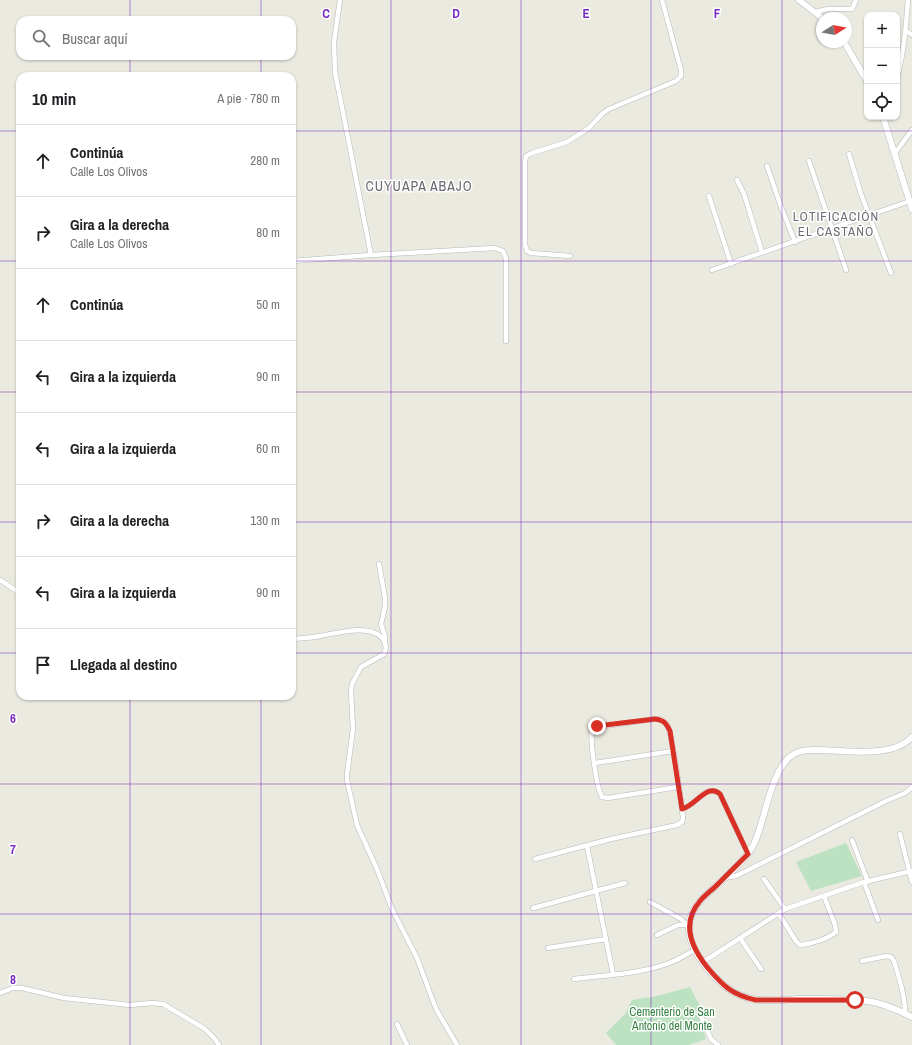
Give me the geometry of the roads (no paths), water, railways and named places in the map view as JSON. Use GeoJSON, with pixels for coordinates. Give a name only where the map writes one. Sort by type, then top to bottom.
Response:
{"type":"FeatureCollection","features":[{"type":"Feature","properties":{"kind":"street"},"geometry":{"type":"LineString","coordinates":[[340,0],[334,42],[335,72],[371,255]]}},
{"type":"Feature","properties":{"kind":"street"},"geometry":{"type":"LineString","coordinates":[[570,256],[531,254],[527,251],[525,245],[526,156],[567,142],[589,128],[609,109],[676,81],[681,76],[681,70],[662,0]]}},
{"type":"Feature","properties":{"kind":"street"},"geometry":{"type":"LineString","coordinates":[[799,0],[815,12],[828,9],[852,9],[856,0]]}},
{"type":"Feature","properties":{"kind":"street"},"geometry":{"type":"LineString","coordinates":[[900,67],[906,31],[908,0]]}},
{"type":"Feature","properties":{"kind":"street"},"geometry":{"type":"LineString","coordinates":[[906,31],[912,35]]}},
{"type":"Feature","properties":{"kind":"street"},"geometry":{"type":"LineString","coordinates":[[848,48],[864,76]]}},
{"type":"Feature","properties":{"kind":"street"},"geometry":{"type":"LineString","coordinates":[[884,120],[911,201],[912,209]]}},
{"type":"Feature","properties":{"kind":"street"},"geometry":{"type":"LineString","coordinates":[[895,153],[912,130]]}},
{"type":"Feature","properties":{"kind":"street"},"geometry":{"type":"LineString","coordinates":[[849,154],[869,215],[891,274]]}},
{"type":"Feature","properties":{"kind":"street"},"geometry":{"type":"LineString","coordinates":[[809,161],[846,270]]}},
{"type":"Feature","properties":{"kind":"street"},"geometry":{"type":"LineString","coordinates":[[767,166],[795,242]]}},
{"type":"Feature","properties":{"kind":"street"},"geometry":{"type":"LineString","coordinates":[[737,180],[744,194],[762,252]]}},
{"type":"Feature","properties":{"kind":"street"},"geometry":{"type":"LineString","coordinates":[[709,196],[731,264]]}},
{"type":"Feature","properties":{"kind":"street"},"geometry":{"type":"LineString","coordinates":[[712,270],[911,201]]}},
{"type":"Feature","properties":{"kind":"street"},"geometry":{"type":"LineString","coordinates":[[296,261],[495,248],[503,251],[506,259],[506,341]]}},
{"type":"Feature","properties":{"kind":"street"},"geometry":{"type":"LineString","coordinates":[[379,564],[385,598],[385,607],[380,624],[385,636],[386,650],[384,654],[361,667],[351,688],[353,729],[347,780],[357,825],[392,909],[417,958],[436,1009],[458,1045]]}},
{"type":"Feature","properties":{"kind":"street"},"geometry":{"type":"LineString","coordinates":[[0,580],[16,590]]}},
{"type":"Feature","properties":{"kind":"street"},"geometry":{"type":"LineString","coordinates":[[296,639],[349,631],[376,633],[385,642]]}},
{"type":"Feature","properties":{"kind":"street"},"geometry":{"type":"LineString","coordinates":[[535,859],[611,839],[677,825],[682,822],[682,809],[670,731],[667,724],[662,719],[655,719],[597,726],[592,729],[591,734],[602,797],[608,798],[678,787]]}},
{"type":"Feature","properties":{"kind":"street"},"geometry":{"type":"LineString","coordinates":[[688,925],[699,902],[748,854],[760,828],[781,767],[794,754],[812,750],[885,751],[902,745],[912,737]]}},
{"type":"Feature","properties":{"kind":"street"},"geometry":{"type":"LineString","coordinates":[[595,763],[673,751]]}},
{"type":"Feature","properties":{"kind":"street"},"geometry":{"type":"LineString","coordinates":[[724,878],[736,876],[886,800],[905,793],[912,787]]}},
{"type":"Feature","properties":{"kind":"street"},"geometry":{"type":"LineString","coordinates":[[682,809],[690,806],[706,792],[716,790],[720,794],[748,854]]}},
{"type":"Feature","properties":{"kind":"street"},"geometry":{"type":"LineString","coordinates":[[900,834],[911,871],[912,882]]}},
{"type":"Feature","properties":{"kind":"street"},"geometry":{"type":"LineString","coordinates":[[852,840],[878,920]]}},
{"type":"Feature","properties":{"kind":"street"},"geometry":{"type":"LineString","coordinates":[[588,846],[613,974]]}},
{"type":"Feature","properties":{"kind":"street"},"geometry":{"type":"LineString","coordinates":[[703,962],[786,909],[866,882],[911,871]]}},
{"type":"Feature","properties":{"kind":"street"},"geometry":{"type":"LineString","coordinates":[[764,879],[786,909]]}},
{"type":"Feature","properties":{"kind":"street"},"geometry":{"type":"LineString","coordinates":[[533,908],[625,883]]}},
{"type":"Feature","properties":{"kind":"street"},"geometry":{"type":"LineString","coordinates":[[779,914],[800,945],[832,935],[836,932],[835,925],[824,896]]}},
{"type":"Feature","properties":{"kind":"street"},"geometry":{"type":"LineString","coordinates":[[650,902],[682,919],[688,925],[692,943],[703,962],[716,978],[729,990],[745,998],[774,1001],[799,999],[866,1001],[888,1006],[912,1017]]}},
{"type":"Feature","properties":{"kind":"street"},"geometry":{"type":"LineString","coordinates":[[657,935],[678,925],[688,925]]}},
{"type":"Feature","properties":{"kind":"street"},"geometry":{"type":"LineString","coordinates":[[740,938],[761,969]]}},
{"type":"Feature","properties":{"kind":"street"},"geometry":{"type":"LineString","coordinates":[[548,948],[606,939]]}},
{"type":"Feature","properties":{"kind":"street"},"geometry":{"type":"LineString","coordinates":[[574,979],[657,967],[674,961],[695,950]]}},
{"type":"Feature","properties":{"kind":"street"},"geometry":{"type":"LineString","coordinates":[[862,961],[886,956],[891,957],[894,961],[903,995],[905,1013]]}},
{"type":"Feature","properties":{"kind":"street"},"geometry":{"type":"LineString","coordinates":[[0,993],[13,988],[22,988],[64,998],[130,1005],[152,1003],[163,1004],[205,1029],[219,1045]]}},
{"type":"Feature","properties":{"kind":"street"},"geometry":{"type":"LineString","coordinates":[[699,1012],[711,1039],[718,1045]]}},
{"type":"Feature","properties":{"kind":"street"},"geometry":{"type":"LineString","coordinates":[[397,1024],[407,1045]]}},
{"type":"Feature","properties":{"kind":"district","name":"CUYUAPA ABAJO"},"geometry":{"type":"Point","coordinates":[419,186]}},
{"type":"Feature","properties":{"kind":"district","name":"LOTIFICACIÓN EL CASTAÑO"},"geometry":{"type":"Point","coordinates":[836,224]}},
{"type":"Feature","properties":{"kind":"park label","name":"Cementerio de San Antonio del Monte"},"geometry":{"type":"Point","coordinates":[672,1019]}}]}
